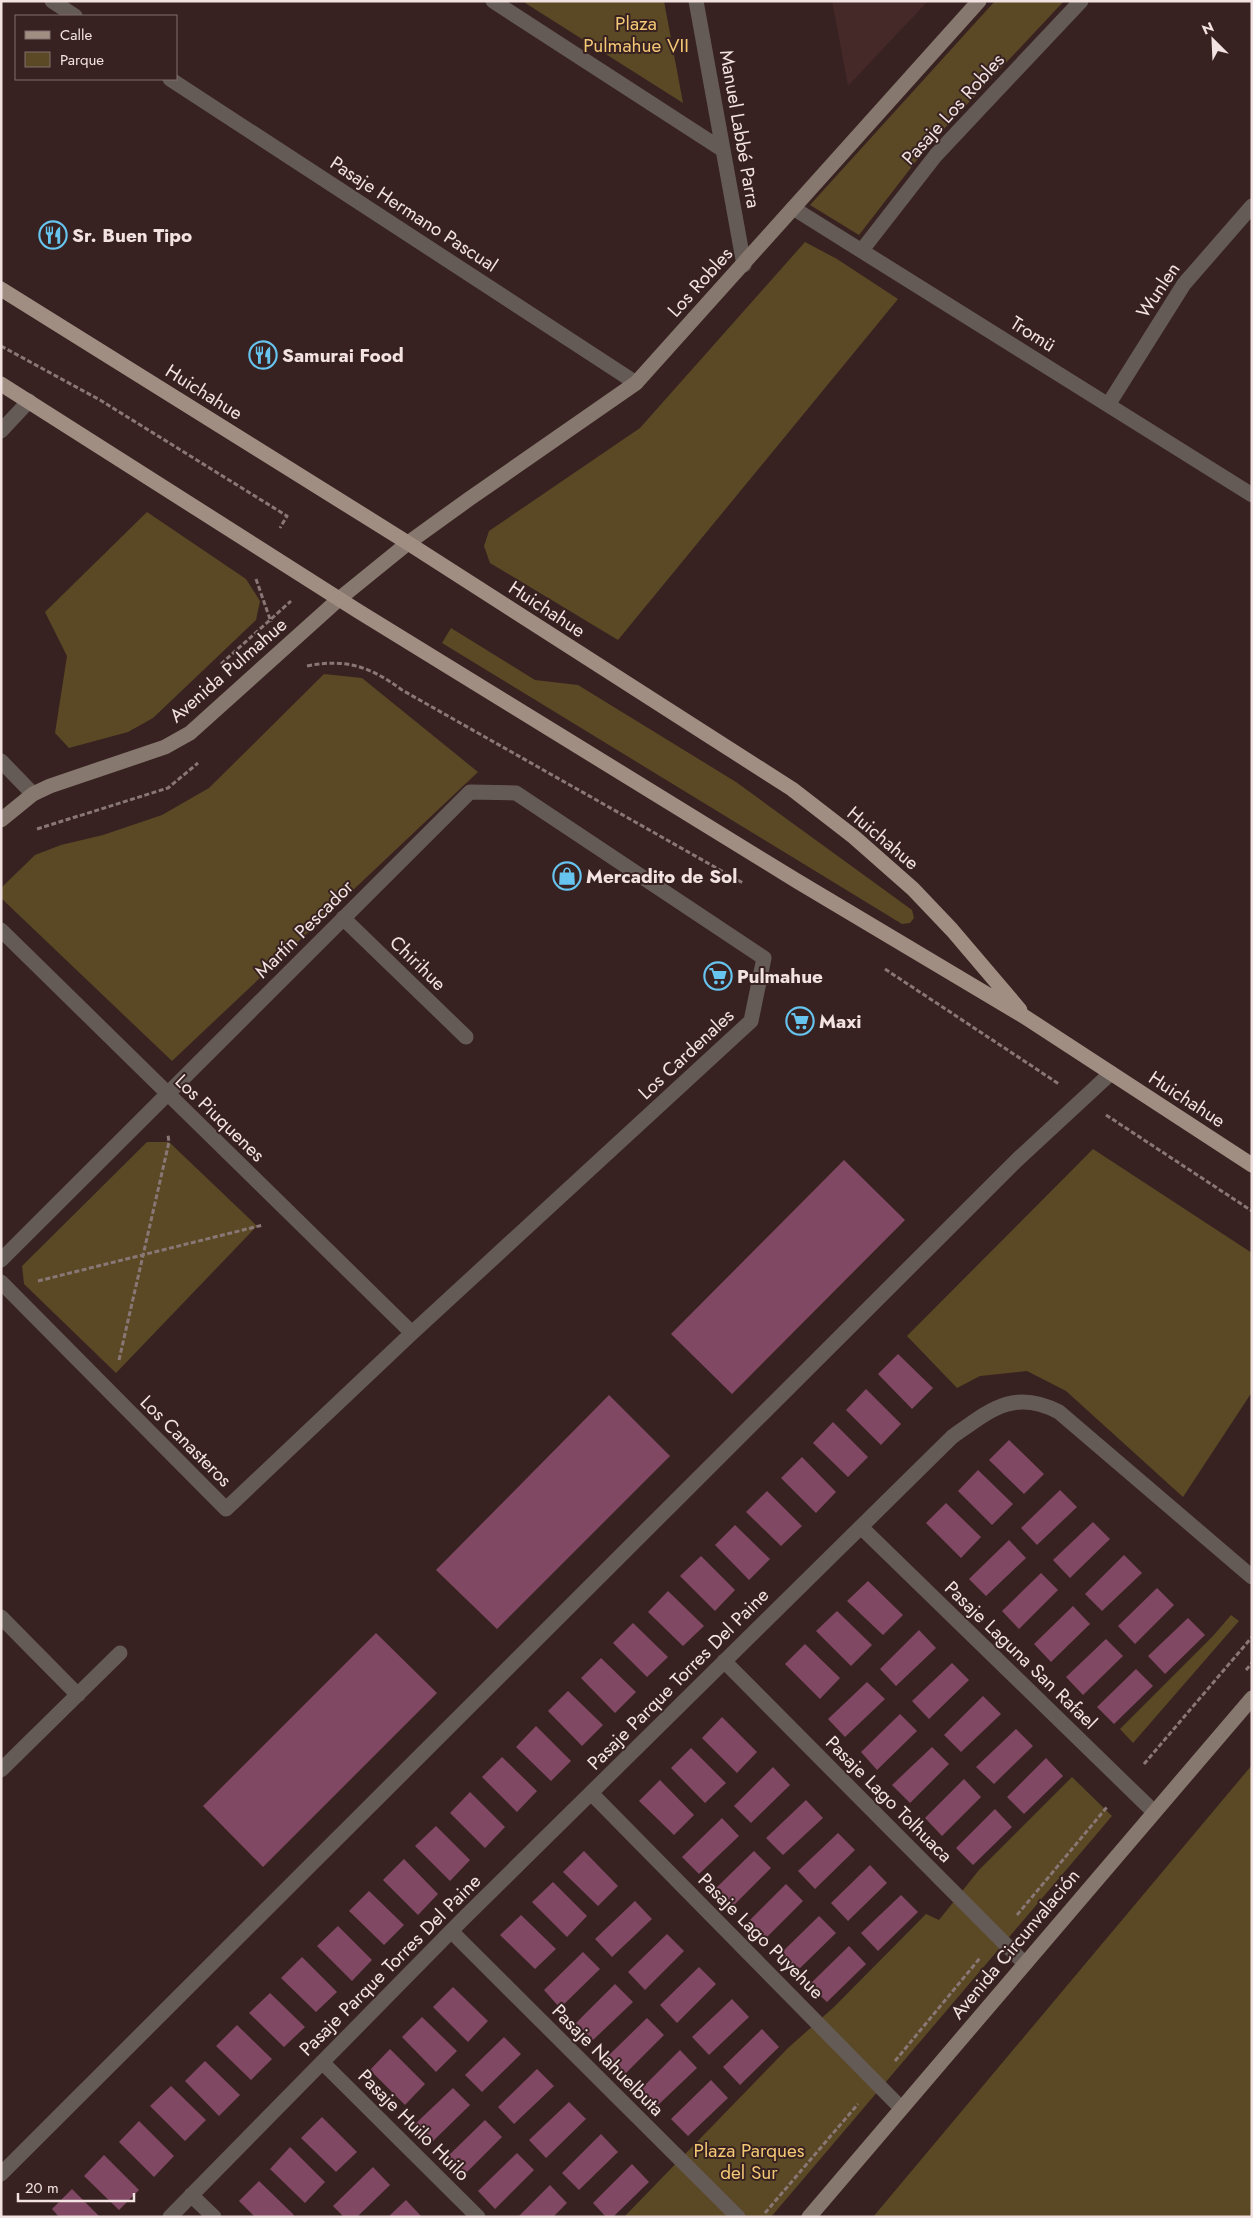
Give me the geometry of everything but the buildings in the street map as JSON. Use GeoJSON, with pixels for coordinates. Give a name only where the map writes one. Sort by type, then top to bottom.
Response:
{"type":"FeatureCollection","features":[{"type":"Feature","properties":{"kind":"main road","name":"Huichahue"},"geometry":{"type":"LineString","coordinates":[[1,290],[408,543],[792,789],[847,831],[913,889],[990,972],[1025,1017]]}},
{"type":"Feature","properties":{"kind":"main road","name":"Huichahue"},"geometry":{"type":"LineString","coordinates":[[1,384],[339,599],[797,881],[1025,1017],[1252,1165]]}},
{"type":"Feature","properties":{"kind":"street"},"geometry":{"type":"LineString","coordinates":[[52,1],[73,15]]}},
{"type":"Feature","properties":{"kind":"street"},"geometry":{"type":"LineString","coordinates":[[493,1],[724,150]]}},
{"type":"Feature","properties":{"kind":"street","name":"Manuel Labbé Parra"},"geometry":{"type":"LineString","coordinates":[[696,1],[744,264]]}},
{"type":"Feature","properties":{"kind":"street","name":"Los Robles"},"geometry":{"type":"LineString","coordinates":[[408,543],[468,499],[636,383],[979,1]]}},
{"type":"Feature","properties":{"kind":"street","name":"Pasaje Los Robles"},"geometry":{"type":"LineString","coordinates":[[862,250],[936,155],[1081,1]]}},
{"type":"Feature","properties":{"kind":"street","name":"Pasaje Hermano Pascual"},"geometry":{"type":"LineString","coordinates":[[172,80],[636,383]]}},
{"type":"Feature","properties":{"kind":"street","name":"Wunlen"},"geometry":{"type":"LineString","coordinates":[[1108,405],[1184,284],[1252,206]]}},
{"type":"Feature","properties":{"kind":"street","name":"Tromü"},"geometry":{"type":"LineString","coordinates":[[793,208],[1252,495]]}},
{"type":"Feature","properties":{"kind":"street"},"geometry":{"type":"LineString","coordinates":[[1,431],[28,401]]}},
{"type":"Feature","properties":{"kind":"street","name":"Avenida Pulmahue"},"geometry":{"type":"LineString","coordinates":[[1,820],[33,794],[165,747],[190,733],[339,599],[408,543]]}},
{"type":"Feature","properties":{"kind":"street"},"geometry":{"type":"LineString","coordinates":[[1,761],[33,794]]}},
{"type":"Feature","properties":{"kind":"street","name":"Martín Pescador"},"geometry":{"type":"LineString","coordinates":[[166,1094],[470,792]]}},
{"type":"Feature","properties":{"kind":"street","name":"Los Cardenales"},"geometry":{"type":"LineString","coordinates":[[412,1332],[751,1021],[764,958],[516,793],[470,792]]}},
{"type":"Feature","properties":{"kind":"street","name":"Chirihue"},"geometry":{"type":"LineString","coordinates":[[343,918],[466,1037]]}},
{"type":"Feature","properties":{"kind":"street","name":"Los Piuquenes"},"geometry":{"type":"LineString","coordinates":[[1,930],[166,1094],[412,1332]]}},
{"type":"Feature","properties":{"kind":"street"},"geometry":{"type":"LineString","coordinates":[[1,2174],[1018,1160],[1111,1074]]}},
{"type":"Feature","properties":{"kind":"street"},"geometry":{"type":"LineString","coordinates":[[1,1260],[166,1094]]}},
{"type":"Feature","properties":{"kind":"street","name":"Los Canasteros"},"geometry":{"type":"LineString","coordinates":[[4,1285],[226,1509],[412,1332]]}},
{"type":"Feature","properties":{"kind":"street","name":"Pasaje Parque Torres Del Paine"},"geometry":{"type":"LineString","coordinates":[[170,2217],[451,1931],[724,1661],[952,1437],[988,1411],[1004,1404],[1021,1401],[1034,1402],[1058,1412],[1252,1577]]}},
{"type":"Feature","properties":{"kind":"street","name":"Pasaje Laguna San Rafael"},"geometry":{"type":"LineString","coordinates":[[861,1527],[1154,1812]]}},
{"type":"Feature","properties":{"kind":"street"},"geometry":{"type":"LineString","coordinates":[[1,1617],[78,1695]]}},
{"type":"Feature","properties":{"kind":"street"},"geometry":{"type":"LineString","coordinates":[[1,1770],[120,1653]]}},
{"type":"Feature","properties":{"kind":"street","name":"Pasaje Lago Tolhuaca"},"geometry":{"type":"LineString","coordinates":[[724,1661],[1024,1964]]}},
{"type":"Feature","properties":{"kind":"street","name":"Avenida Circunvalación"},"geometry":{"type":"LineString","coordinates":[[809,2217],[1252,1698]]}},
{"type":"Feature","properties":{"kind":"street","name":"Pasaje Lago Puyehue"},"geometry":{"type":"LineString","coordinates":[[591,1793],[901,2108]]}},
{"type":"Feature","properties":{"kind":"street","name":"Pasaje Nahuelbuta"},"geometry":{"type":"LineString","coordinates":[[451,1931],[738,2217]]}},
{"type":"Feature","properties":{"kind":"street","name":"Pasaje Huilo Huilo"},"geometry":{"type":"LineString","coordinates":[[322,2062],[478,2217]]}},
{"type":"Feature","properties":{"kind":"street"},"geometry":{"type":"LineString","coordinates":[[191,2195],[214,2217]]}},
{"type":"Feature","properties":{"kind":"path"},"geometry":{"type":"LineString","coordinates":[[220,665],[312,582]]}},
{"type":"Feature","properties":{"kind":"path"},"geometry":{"type":"LineString","coordinates":[[402,690],[748,887]]}},
{"type":"Feature","properties":{"kind":"path"},"geometry":{"type":"LineString","coordinates":[[884,969],[1252,1211]]}},
{"type":"Feature","properties":{"kind":"path"},"geometry":{"type":"LineString","coordinates":[[116,1398],[116,1373],[169,1142],[166,1094]]}},
{"type":"Feature","properties":{"kind":"path"},"geometry":{"type":"LineString","coordinates":[[4,1285],[24,1284],[292,1216]]}},
{"type":"Feature","properties":{"kind":"shaded area"},"geometry":{"type":"Polygon","coordinates":[[[832,1],[928,1],[848,86],[832,1]]]}},
{"type":"Feature","properties":{"kind":"green space","name":"Plaza Pulmahue VII"},"geometry":{"type":"Polygon","coordinates":[[[522,1],[664,1],[683,103],[522,1]]]}},
{"type":"Feature","properties":{"kind":"green space"},"geometry":{"type":"Polygon","coordinates":[[[995,1],[1064,1],[927,147],[859,235],[810,205],[995,1]]]}},
{"type":"Feature","properties":{"kind":"green space"},"geometry":{"type":"Polygon","coordinates":[[[805,242],[837,259],[898,299],[618,640],[490,563],[484,546],[489,531],[640,428],[805,242]]]}},
{"type":"Feature","properties":{"kind":"green space"},"geometry":{"type":"Polygon","coordinates":[[[147,512],[246,579],[260,601],[256,620],[153,718],[128,732],[69,748],[55,733],[67,656],[45,612],[147,512]]]}},
{"type":"Feature","properties":{"kind":"green space"},"geometry":{"type":"Polygon","coordinates":[[[451,628],[535,680],[578,685],[736,782],[912,910],[914,918],[910,923],[902,924],[442,643],[451,628]]]}},
{"type":"Feature","properties":{"kind":"green space"},"geometry":{"type":"Polygon","coordinates":[[[324,674],[362,678],[478,772],[172,1061],[1,898],[1,888],[35,855],[61,845],[103,835],[162,815],[209,788],[324,674]]]}},
{"type":"Feature","properties":{"kind":"green space"},"geometry":{"type":"Polygon","coordinates":[[[147,1142],[169,1142],[257,1226],[116,1373],[24,1284],[22,1266],[147,1142]]]}},
{"type":"Feature","properties":{"kind":"green space"},"geometry":{"type":"Polygon","coordinates":[[[1093,1149],[1252,1253],[1252,1392],[1183,1497],[1066,1391],[1027,1371],[980,1376],[957,1388],[907,1336],[1093,1149]]]}},
{"type":"Feature","properties":{"kind":"green space"},"geometry":{"type":"Polygon","coordinates":[[[1231,1615],[1239,1621],[1133,1743],[1120,1729],[1213,1636],[1231,1615]]]}},
{"type":"Feature","properties":{"kind":"green space"},"geometry":{"type":"Polygon","coordinates":[[[1252,1765],[1252,2217],[873,2217],[1252,1765]]]}},
{"type":"Feature","properties":{"kind":"green space","name":"Plaza Parques del Sur"},"geometry":{"type":"Polygon","coordinates":[[[1072,1777],[1112,1816],[771,2217],[624,2217],[788,2048],[834,2007],[926,1914],[939,1920],[979,1870],[1072,1777]]]}},
{"type":"Feature","properties":{"kind":"place","name":"Sr. Buen Tipo"},"geometry":{"type":"Point","coordinates":[53,235]}},
{"type":"Feature","properties":{"kind":"place","name":"Samurai Food"},"geometry":{"type":"Point","coordinates":[263,355]}},
{"type":"Feature","properties":{"kind":"place","name":"Mercadito de Sol"},"geometry":{"type":"Point","coordinates":[567,876]}},
{"type":"Feature","properties":{"kind":"place","name":"Pulmahue"},"geometry":{"type":"Point","coordinates":[718,976]}},
{"type":"Feature","properties":{"kind":"place","name":"Maxi"},"geometry":{"type":"Point","coordinates":[800,1021]}}]}
